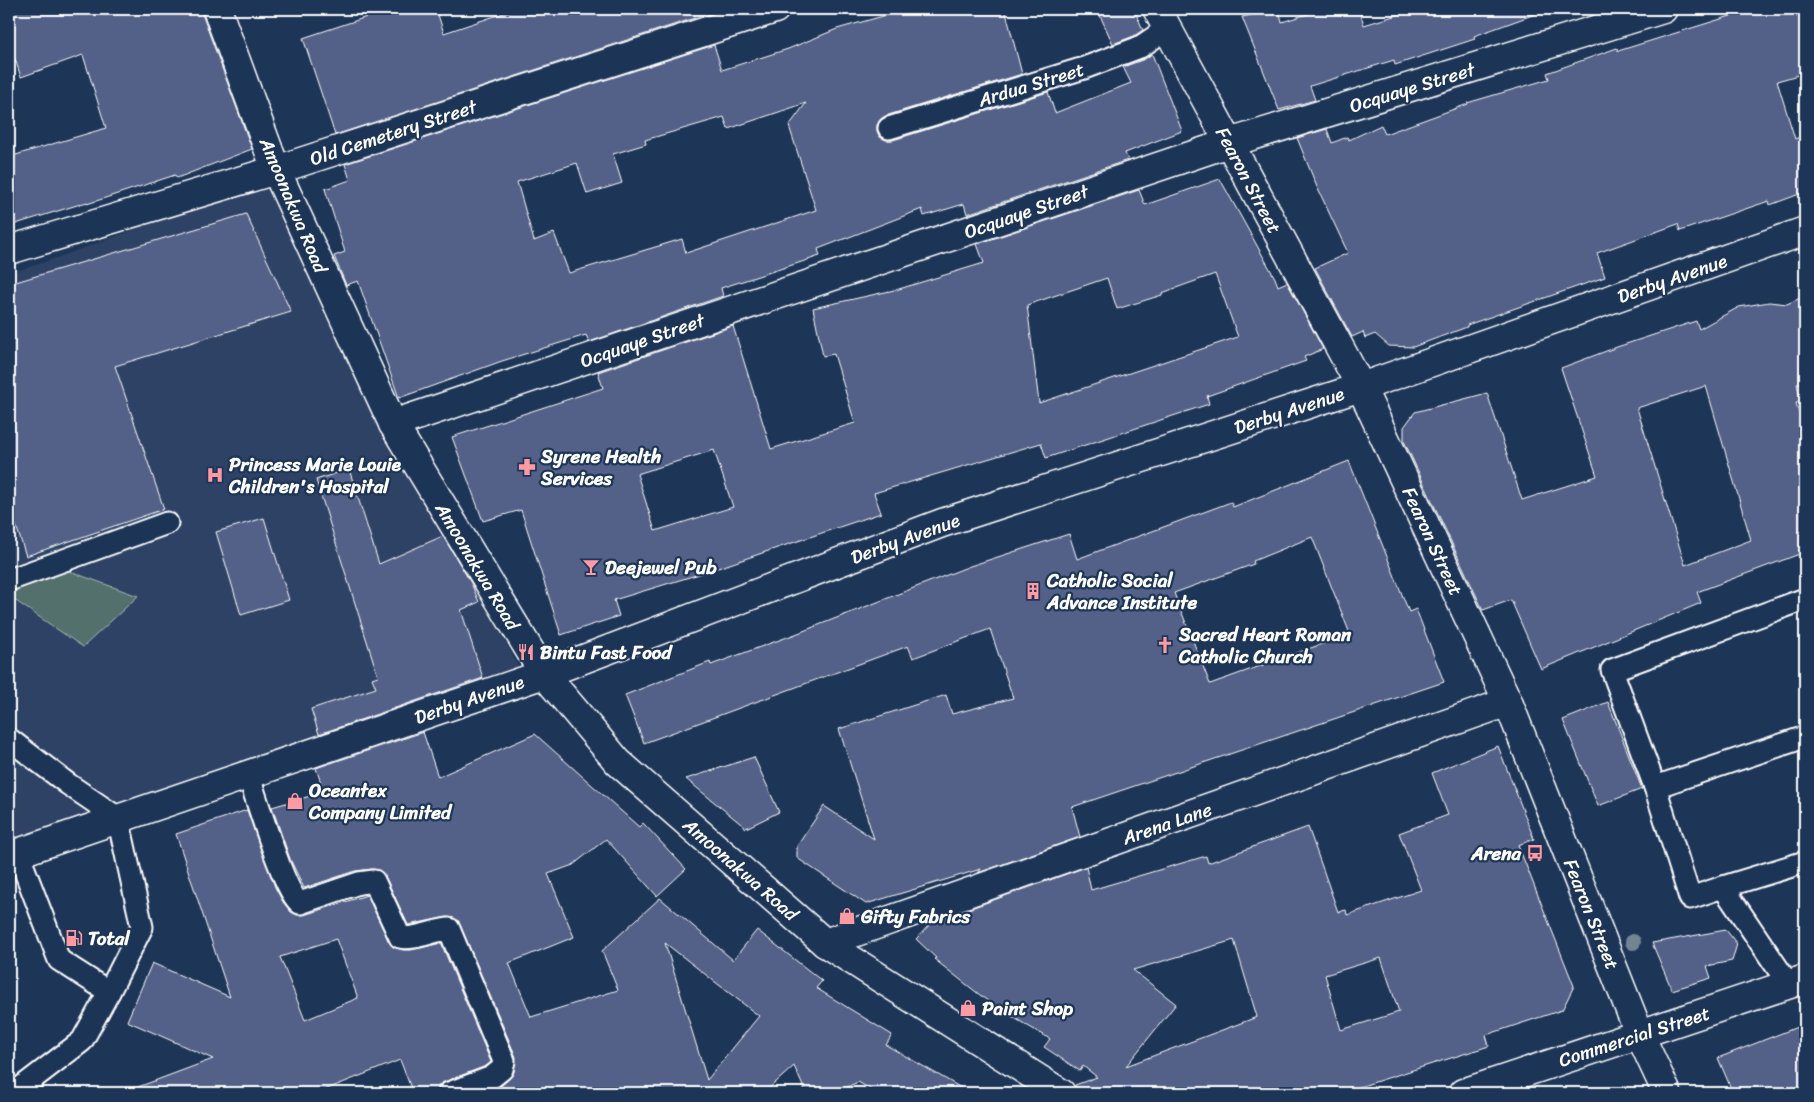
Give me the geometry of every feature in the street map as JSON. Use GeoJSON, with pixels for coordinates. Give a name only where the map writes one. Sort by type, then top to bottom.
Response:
{"type":"FeatureCollection","features":[{"type":"Feature","properties":{"kind":"street","name":"Amoonakwa Road"},"geometry":{"type":"LineString","coordinates":[[217,9],[276,170],[392,424],[544,674],[618,762],[825,943],[1061,1093]]}},
{"type":"Feature","properties":{"kind":"street","name":"Old Cemetery Street"},"geometry":{"type":"LineString","coordinates":[[9,250],[276,170],[775,9]]}},
{"type":"Feature","properties":{"kind":"street","name":"Ocquaye Street"},"geometry":{"type":"LineString","coordinates":[[392,424],[1229,143],[1663,9]]}},
{"type":"Feature","properties":{"kind":"street","name":"Fearon Street"},"geometry":{"type":"LineString","coordinates":[[1163,18],[1361,387],[1508,702],[1639,1033],[1667,1093]]}},
{"type":"Feature","properties":{"kind":"street","name":"Derby Avenue"},"geometry":{"type":"LineString","coordinates":[[14,854],[544,674],[942,523],[1361,387],[1805,231]]}},
{"type":"Feature","properties":{"kind":"street","name":"Arena Lane"},"geometry":{"type":"LineString","coordinates":[[825,943],[1508,702]]}},
{"type":"Feature","properties":{"kind":"street","name":"Commercial Street"},"geometry":{"type":"LineString","coordinates":[[1463,1093],[1797,982]]}},
{"type":"Feature","properties":{"kind":"lane","name":"Ardua Street"},"geometry":{"type":"LineString","coordinates":[[889,128],[1084,68],[1140,46],[1163,18]]}},
{"type":"Feature","properties":{"kind":"lane"},"geometry":{"type":"LineString","coordinates":[[9,580],[167,523]]}},
{"type":"Feature","properties":{"kind":"lane"},"geometry":{"type":"LineString","coordinates":[[1805,599],[1612,670],[1655,787],[1690,898],[1805,862]]}},
{"type":"Feature","properties":{"kind":"lane"},"geometry":{"type":"LineString","coordinates":[[1655,787],[1805,737]]}},
{"type":"Feature","properties":{"kind":"lane"},"geometry":{"type":"LineString","coordinates":[[9,739],[68,784],[118,818],[142,927],[82,1041],[14,1093]]}},
{"type":"Feature","properties":{"kind":"lane"},"geometry":{"type":"LineString","coordinates":[[248,774],[282,873],[295,900],[300,903],[358,882],[374,881],[400,937],[406,939],[438,930],[449,930],[504,1061],[502,1069],[492,1077],[449,1093]]}},
{"type":"Feature","properties":{"kind":"lane"},"geometry":{"type":"LineString","coordinates":[[14,854],[58,960],[109,992]]}},
{"type":"Feature","properties":{"kind":"lane"},"geometry":{"type":"LineString","coordinates":[[1723,887],[1797,982]]}},
{"type":"Feature","properties":{"kind":"shaded area","name":"Princess Marie Louie Children's Hospital"},"geometry":{"type":"Polygon","coordinates":[[[273,180],[524,678],[9,852],[9,273],[273,180]]]}},
{"type":"Feature","properties":{"kind":"green space"},"geometry":{"type":"Polygon","coordinates":[[[52,565],[138,596],[83,647],[13,599],[18,577],[52,565]]]}},
{"type":"Feature","properties":{"kind":"building"},"geometry":{"type":"Polygon","coordinates":[[[9,9],[202,9],[202,14],[252,149],[177,178],[175,175],[87,204],[87,202],[9,226],[9,157],[106,128],[83,55],[21,77],[15,59],[9,62],[9,9]]]}},
{"type":"Feature","properties":{"kind":"building"},"geometry":{"type":"Polygon","coordinates":[[[391,9],[436,9],[444,33],[516,9],[702,9],[704,15],[335,135],[303,38],[391,9]]]}},
{"type":"Feature","properties":{"kind":"building"},"geometry":{"type":"Polygon","coordinates":[[[908,9],[1005,9],[1022,74],[885,116],[877,125],[877,131],[880,137],[886,140],[893,140],[1048,92],[1055,113],[1131,83],[1123,67],[1145,59],[1152,54],[1182,131],[1125,153],[1128,160],[967,214],[964,204],[924,216],[922,209],[818,249],[820,256],[721,288],[723,296],[589,342],[586,335],[502,361],[399,398],[358,281],[346,285],[334,256],[345,252],[325,189],[350,180],[345,164],[714,45],[722,70],[788,49],[837,29],[908,9]],[[806,103],[728,129],[724,117],[645,140],[646,144],[613,154],[622,183],[587,194],[577,163],[517,182],[534,241],[554,233],[569,273],[682,239],[686,253],[816,210],[789,126],[806,103]]]}},
{"type":"Feature","properties":{"kind":"building"},"geometry":{"type":"Polygon","coordinates":[[[1097,9],[1134,9],[1143,30],[1134,36],[1113,44],[1097,9]]]}},
{"type":"Feature","properties":{"kind":"building"},"geometry":{"type":"Polygon","coordinates":[[[1279,9],[1282,22],[1323,9],[1359,9],[1364,25],[1417,9],[1538,9],[1538,13],[1474,36],[1475,39],[1395,65],[1394,60],[1310,86],[1315,100],[1279,110],[1242,17],[1279,9]]]}},
{"type":"Feature","properties":{"kind":"building"},"geometry":{"type":"Polygon","coordinates":[[[1753,9],[1805,9],[1805,73],[1777,81],[1795,139],[1805,135],[1805,192],[1770,205],[1769,201],[1680,231],[1678,224],[1597,253],[1605,277],[1467,325],[1467,327],[1413,347],[1389,346],[1375,334],[1365,338],[1363,332],[1352,337],[1315,268],[1348,253],[1317,187],[1297,138],[1327,129],[1332,143],[1347,137],[1349,140],[1381,125],[1385,134],[1467,103],[1549,79],[1547,73],[1617,48],[1618,51],[1753,9]]]}},
{"type":"Feature","properties":{"kind":"building"},"geometry":{"type":"Polygon","coordinates":[[[1220,179],[1278,286],[1287,282],[1323,349],[1304,357],[1306,361],[1207,396],[1209,404],[1046,458],[1041,443],[874,493],[881,513],[706,572],[614,600],[619,616],[561,635],[521,510],[483,521],[452,437],[603,388],[598,372],[733,326],[771,449],[855,423],[834,354],[823,356],[813,308],[899,289],[984,263],[977,244],[1139,190],[1145,205],[1220,179]],[[1215,274],[1162,293],[1162,295],[1117,309],[1107,278],[1027,305],[1039,403],[1238,337],[1215,274]],[[714,450],[637,474],[655,531],[733,507],[714,450]]]}},
{"type":"Feature","properties":{"kind":"building"},"geometry":{"type":"Polygon","coordinates":[[[246,214],[291,312],[115,366],[164,509],[26,556],[9,504],[9,284],[246,214]]]}},
{"type":"Feature","properties":{"kind":"building"},"geometry":{"type":"Polygon","coordinates":[[[1805,296],[1805,381],[1797,384],[1801,402],[1796,403],[1805,434],[1805,552],[1697,592],[1701,603],[1541,669],[1511,600],[1483,610],[1404,441],[1404,427],[1415,412],[1487,393],[1522,500],[1597,476],[1561,368],[1696,321],[1699,329],[1739,307],[1769,302],[1787,304],[1805,296]],[[1706,386],[1637,408],[1685,565],[1751,540],[1706,386]]]}},
{"type":"Feature","properties":{"kind":"building"},"geometry":{"type":"Polygon","coordinates":[[[1349,461],[1409,612],[1416,609],[1444,682],[1072,807],[1080,837],[978,873],[981,869],[866,904],[797,858],[797,846],[824,806],[874,839],[839,729],[946,695],[952,714],[1013,698],[990,629],[913,658],[908,646],[644,743],[625,695],[710,662],[711,665],[793,635],[970,566],[1069,534],[1077,559],[1231,502],[1233,507],[1349,461]],[[1312,537],[1253,561],[1254,564],[1174,593],[1210,684],[1350,634],[1312,537]]]}},
{"type":"Feature","properties":{"kind":"building"},"geometry":{"type":"Polygon","coordinates":[[[349,469],[379,564],[443,536],[471,583],[479,602],[461,610],[483,678],[319,734],[311,709],[376,688],[372,678],[378,676],[316,480],[349,469]]]}},
{"type":"Feature","properties":{"kind":"building"},"geometry":{"type":"Polygon","coordinates":[[[264,518],[289,600],[241,615],[216,532],[264,518]]]}},
{"type":"Feature","properties":{"kind":"building"},"geometry":{"type":"Polygon","coordinates":[[[1608,702],[1642,789],[1598,806],[1563,720],[1608,702]]]}},
{"type":"Feature","properties":{"kind":"building"},"geometry":{"type":"Polygon","coordinates":[[[423,732],[438,777],[535,734],[639,827],[643,823],[686,869],[657,896],[606,839],[573,865],[548,874],[574,937],[509,963],[531,1017],[618,990],[602,951],[660,898],[733,960],[757,930],[822,981],[816,988],[892,1035],[886,1045],[970,1093],[877,1093],[858,1082],[834,1093],[806,1093],[794,1066],[764,1093],[484,1093],[500,1087],[510,1078],[514,1072],[516,1057],[458,920],[447,917],[408,925],[385,876],[379,870],[355,871],[304,888],[290,859],[272,807],[324,792],[316,768],[423,732]],[[665,943],[707,1080],[759,1016],[665,943]]]}},
{"type":"Feature","properties":{"kind":"building"},"geometry":{"type":"Polygon","coordinates":[[[1498,746],[1534,839],[1518,845],[1574,986],[1562,1010],[1486,1035],[1489,1046],[1340,1093],[1077,1093],[1075,1085],[1097,1077],[1083,1066],[1080,1071],[1044,1047],[1050,1039],[994,1006],[934,959],[936,958],[916,939],[932,922],[1086,867],[1091,890],[1206,856],[1208,863],[1308,827],[1338,912],[1346,910],[1347,915],[1421,890],[1399,833],[1448,815],[1432,773],[1498,746]],[[1234,940],[1133,970],[1176,1004],[1126,1066],[1257,1017],[1234,940]],[[1381,958],[1325,975],[1341,1030],[1399,1012],[1381,958]]]}},
{"type":"Feature","properties":{"kind":"building"},"geometry":{"type":"Polygon","coordinates":[[[754,757],[779,812],[746,828],[686,779],[754,757]]]}},
{"type":"Feature","properties":{"kind":"building"},"geometry":{"type":"Polygon","coordinates":[[[247,810],[275,887],[291,912],[297,915],[304,915],[367,895],[393,947],[411,950],[441,943],[491,1062],[486,1066],[444,1082],[439,1085],[437,1093],[413,1093],[400,1060],[317,1093],[131,1093],[130,1090],[213,1059],[127,1021],[152,963],[230,997],[176,834],[247,810]],[[336,939],[280,957],[305,1020],[358,998],[336,939]]]}},
{"type":"Feature","properties":{"kind":"building"},"geometry":{"type":"Polygon","coordinates":[[[1726,930],[1737,944],[1732,961],[1707,966],[1711,978],[1672,990],[1652,943],[1726,930]]]}},
{"type":"Feature","properties":{"kind":"building"},"geometry":{"type":"Polygon","coordinates":[[[1805,1024],[1805,1093],[1733,1093],[1718,1058],[1805,1024]]]}},
{"type":"Feature","properties":{"kind":"place","name":"Syrene Health Services"},"geometry":{"type":"Point","coordinates":[527,467]}},
{"type":"Feature","properties":{"kind":"place","name":"Princess Marie Louie Children's Hospital"},"geometry":{"type":"Point","coordinates":[215,475]}},
{"type":"Feature","properties":{"kind":"place","name":"Deejewel Pub"},"geometry":{"type":"Point","coordinates":[591,567]}},
{"type":"Feature","properties":{"kind":"place","name":"Catholic Social Advance Institute"},"geometry":{"type":"Point","coordinates":[1033,591]}},
{"type":"Feature","properties":{"kind":"place","name":"Sacred Heart Roman Catholic Church"},"geometry":{"type":"Point","coordinates":[1165,645]}},
{"type":"Feature","properties":{"kind":"place","name":"Bintu Fast Food"},"geometry":{"type":"Point","coordinates":[526,652]}},
{"type":"Feature","properties":{"kind":"place","name":"Oceantex Company Limited"},"geometry":{"type":"Point","coordinates":[295,801]}},
{"type":"Feature","properties":{"kind":"place","name":"Arena"},"geometry":{"type":"Point","coordinates":[1535,853]}},
{"type":"Feature","properties":{"kind":"place","name":"Gifty Fabrics"},"geometry":{"type":"Point","coordinates":[847,916]}},
{"type":"Feature","properties":{"kind":"place","name":"Total"},"geometry":{"type":"Point","coordinates":[74,938]}},
{"type":"Feature","properties":{"kind":"place","name":"Paint Shop"},"geometry":{"type":"Point","coordinates":[968,1008]}}]}
